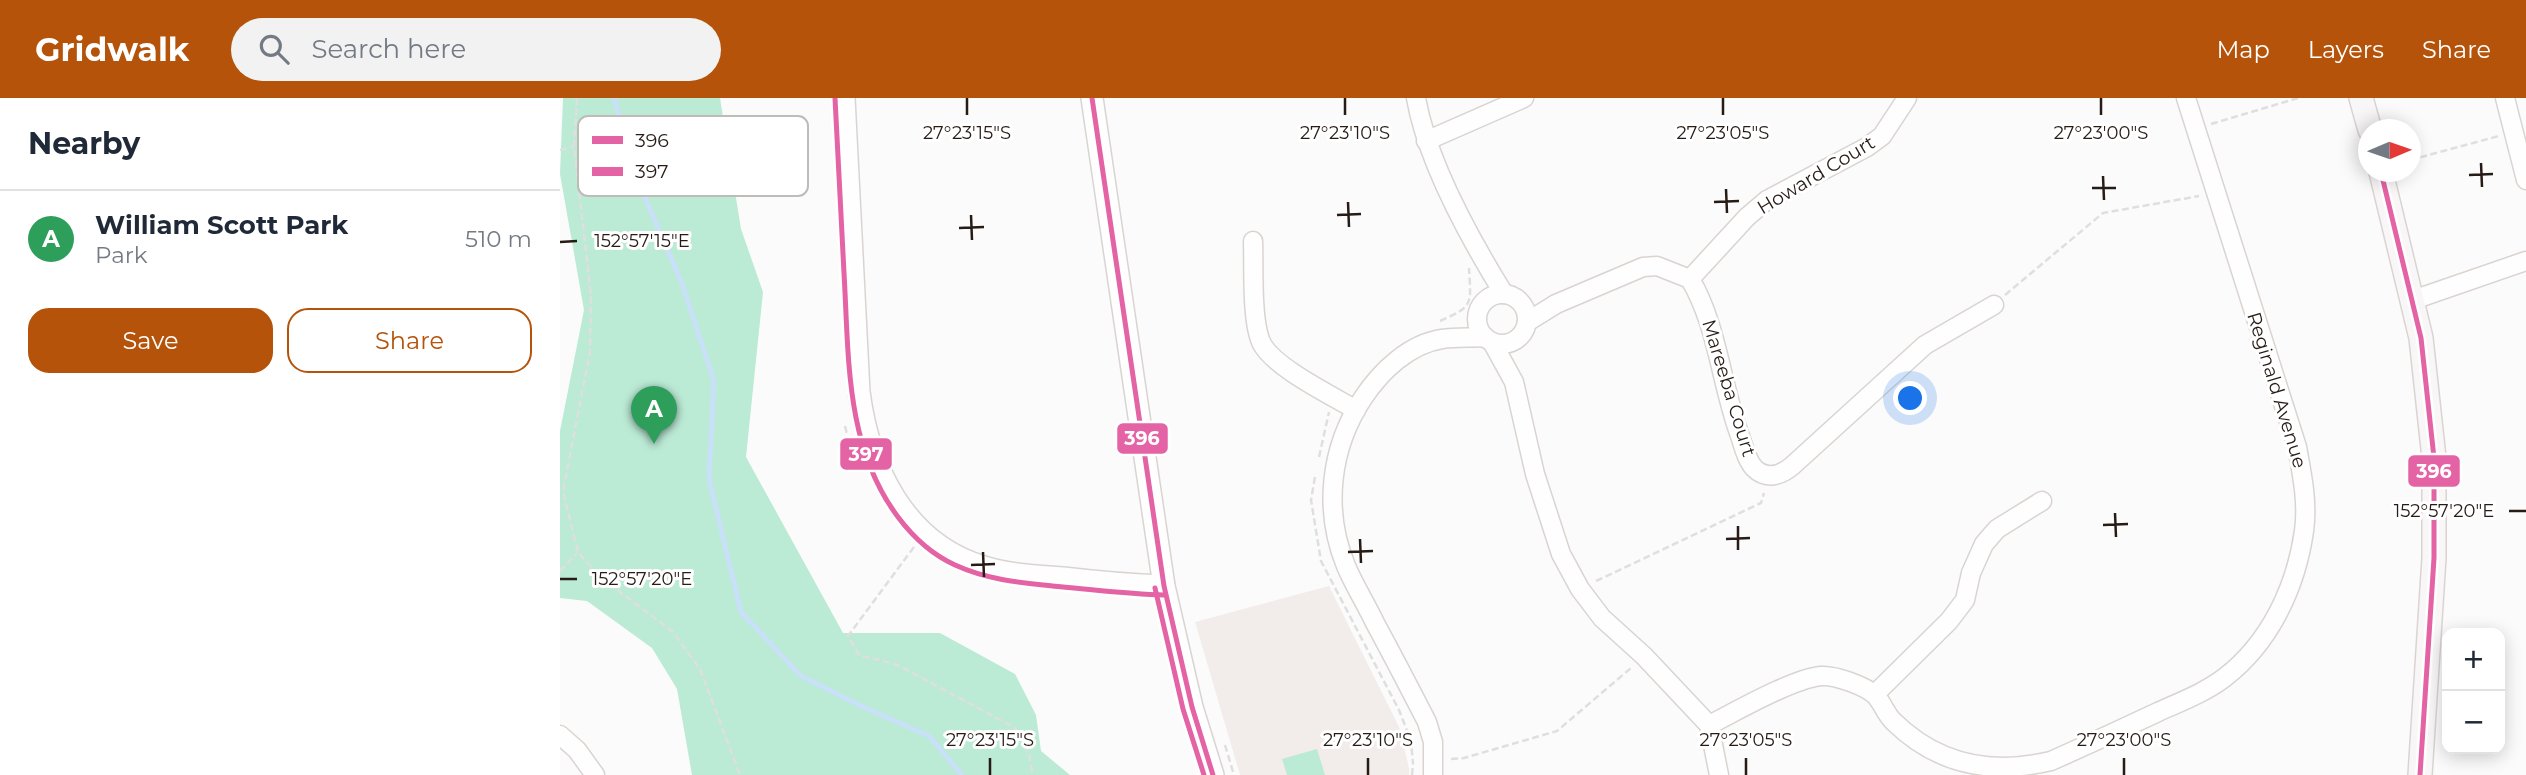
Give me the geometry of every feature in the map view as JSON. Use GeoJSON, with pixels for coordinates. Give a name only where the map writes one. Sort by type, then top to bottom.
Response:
{"type":"FeatureCollection","features":[{"type":"Feature","properties":{"kind":"main road"},"geometry":{"type":"LineString","coordinates":[[2361,98],[2367,119]]}},
{"type":"Feature","properties":{"kind":"main road"},"geometry":{"type":"LineString","coordinates":[[2384,182],[2413,300],[2426,376],[2435,503],[2434,570],[2420,775]]}},
{"type":"Feature","properties":{"kind":"street"},"geometry":{"type":"LineString","coordinates":[[844,98],[858,378],[863,424],[879,470],[892,496],[906,516],[949,552],[1004,573],[1135,586],[1164,586]]}},
{"type":"Feature","properties":{"kind":"street"},"geometry":{"type":"LineString","coordinates":[[1092,98],[1164,586],[1192,707],[1213,775]]}},
{"type":"Feature","properties":{"kind":"street"},"geometry":{"type":"LineString","coordinates":[[1416,98],[1426,141],[1474,260],[1481,307],[1480,330],[1514,382],[1535,474],[1561,554],[1580,589],[1602,618],[1644,656],[1709,725],[1719,775]]}},
{"type":"Feature","properties":{"kind":"street"},"geometry":{"type":"LineString","coordinates":[[1426,141],[1524,98]]}},
{"type":"Feature","properties":{"kind":"street","name":"Howard Court"},"geometry":{"type":"LineString","coordinates":[[1690,279],[1747,217],[1767,200],[1867,147],[1882,136],[1907,98]]}},
{"type":"Feature","properties":{"kind":"street","name":"Reginald Avenue"},"geometry":{"type":"LineString","coordinates":[[1709,725],[1798,682],[1823,676],[1839,677],[1875,694],[1891,719],[1934,754],[1979,768],[2031,767],[2051,761],[2204,691],[2235,668],[2267,633],[2288,594],[2296,569],[2304,530],[2305,499],[2302,474],[2297,447],[2186,98]]}},
{"type":"Feature","properties":{"kind":"street"},"geometry":{"type":"LineString","coordinates":[[2505,98],[2526,180]]}},
{"type":"Feature","properties":{"kind":"street"},"geometry":{"type":"LineString","coordinates":[[1253,241],[1256,324],[1261,342],[1278,363],[1356,410]]}},
{"type":"Feature","properties":{"kind":"street"},"geometry":{"type":"LineString","coordinates":[[1474,260],[1504,294]]}},
{"type":"Feature","properties":{"kind":"street"},"geometry":{"type":"LineString","coordinates":[[2413,300],[2526,261]]}},
{"type":"Feature","properties":{"kind":"street"},"geometry":{"type":"LineString","coordinates":[[1525,313],[1556,304],[1643,267],[1657,266],[1690,279]]}},
{"type":"Feature","properties":{"kind":"street","name":"Mareeba Court"},"geometry":{"type":"LineString","coordinates":[[1690,279],[1705,310],[1735,422],[1748,458],[1759,472],[1769,477],[1793,466],[1924,345],[1994,304]]}},
{"type":"Feature","properties":{"kind":"street"},"geometry":{"type":"LineString","coordinates":[[1433,768],[1433,742],[1427,723],[1346,565],[1333,520],[1333,483],[1338,451],[1356,410],[1372,385],[1394,362],[1497,294],[1514,297],[1525,313]]}},
{"type":"Feature","properties":{"kind":"street"},"geometry":{"type":"LineString","coordinates":[[1514,382],[1518,338],[1525,313]]}},
{"type":"Feature","properties":{"kind":"street"},"geometry":{"type":"LineString","coordinates":[[1441,330],[1506,344],[1518,338]]}},
{"type":"Feature","properties":{"kind":"street"},"geometry":{"type":"LineString","coordinates":[[1875,694],[1949,621],[1965,600],[1971,573],[1984,544],[1997,529],[2042,501]]}},
{"type":"Feature","properties":{"kind":"street"},"geometry":{"type":"LineString","coordinates":[[560,735],[576,750],[595,775]]}},
{"type":"Feature","properties":{"kind":"path"},"geometry":{"type":"LineString","coordinates":[[577,98],[574,148],[578,183]]}},
{"type":"Feature","properties":{"kind":"path"},"geometry":{"type":"LineString","coordinates":[[2194,130],[2298,98]]}},
{"type":"Feature","properties":{"kind":"path"},"geometry":{"type":"LineString","coordinates":[[2421,157],[2513,132]]}},
{"type":"Feature","properties":{"kind":"path"},"geometry":{"type":"LineString","coordinates":[[560,149],[574,148]]}},
{"type":"Feature","properties":{"kind":"path"},"geometry":{"type":"LineString","coordinates":[[1994,304],[2103,213],[2216,193]]}},
{"type":"Feature","properties":{"kind":"path"},"geometry":{"type":"LineString","coordinates":[[580,196],[591,295],[590,352],[563,491],[578,552],[600,577],[672,631],[701,669],[740,775]]}},
{"type":"Feature","properties":{"kind":"path"},"geometry":{"type":"LineString","coordinates":[[1441,330],[1464,310],[1471,300],[1474,260]]}},
{"type":"Feature","properties":{"kind":"path"},"geometry":{"type":"LineString","coordinates":[[1318,461],[1331,395]]}},
{"type":"Feature","properties":{"kind":"path"},"geometry":{"type":"LineString","coordinates":[[844,425],[853,460],[860,472]]}},
{"type":"Feature","properties":{"kind":"path"},"geometry":{"type":"LineString","coordinates":[[1316,474],[1311,500],[1321,561],[1399,710],[1411,741],[1413,763]]}},
{"type":"Feature","properties":{"kind":"path"},"geometry":{"type":"LineString","coordinates":[[1580,589],[1761,503],[1769,477]]}},
{"type":"Feature","properties":{"kind":"path"},"geometry":{"type":"LineString","coordinates":[[926,534],[848,636],[859,655],[898,665],[1016,728],[1029,754],[1033,775]]}},
{"type":"Feature","properties":{"kind":"path"},"geometry":{"type":"LineString","coordinates":[[560,571],[578,552]]}},
{"type":"Feature","properties":{"kind":"path"},"geometry":{"type":"LineString","coordinates":[[1433,768],[1557,731],[1644,656]]}},
{"type":"Feature","properties":{"kind":"shaded area"},"geometry":{"type":"Polygon","coordinates":[[[1329,586],[1400,729],[1409,775],[1240,775],[1195,622],[1329,586]]]}},
{"type":"Feature","properties":{"kind":"green space"},"geometry":{"type":"Polygon","coordinates":[[[563,98],[720,98],[723,116],[578,116],[578,196],[736,196],[741,229],[763,292],[746,457],[843,633],[940,633],[1015,674],[1036,715],[1041,751],[1070,775],[692,775],[677,689],[652,648],[587,601],[560,598],[560,431],[584,310],[560,174],[563,98]]]}},
{"type":"Feature","properties":{"kind":"green space"},"geometry":{"type":"Polygon","coordinates":[[[1317,749],[1325,775],[1287,775],[1282,759],[1317,749]]]}},
{"type":"Feature","properties":{"kind":"waterway"},"geometry":{"type":"LineString","coordinates":[[614,98],[619,116]]}},
{"type":"Feature","properties":{"kind":"waterway"},"geometry":{"type":"LineString","coordinates":[[644,196],[681,281],[714,381],[709,479],[741,612],[801,676],[929,736],[962,775]]}},
{"type":"Feature","properties":{"kind":"transit line","name":"397"},"geometry":{"type":"LineString","coordinates":[[835,98],[847,337],[853,400],[868,461],[881,490],[898,517],[931,551],[955,565],[981,575],[1035,584],[1164,595]]}},
{"type":"Feature","properties":{"kind":"transit line","name":"396"},"geometry":{"type":"LineString","coordinates":[[1092,98],[1164,586],[1192,707],[1213,775]]}},
{"type":"Feature","properties":{"kind":"transit line","name":"396"},"geometry":{"type":"LineString","coordinates":[[2383,182],[2421,338],[2434,458],[2434,558],[2420,775]]}},
{"type":"Feature","properties":{"kind":"transit line","name":"397"},"geometry":{"type":"LineString","coordinates":[[1155,588],[1183,709],[1204,775]]}},
{"type":"Feature","properties":{"kind":"place","name":"William Scott Park"},"geometry":{"type":"Point","coordinates":[654,444]}}]}
